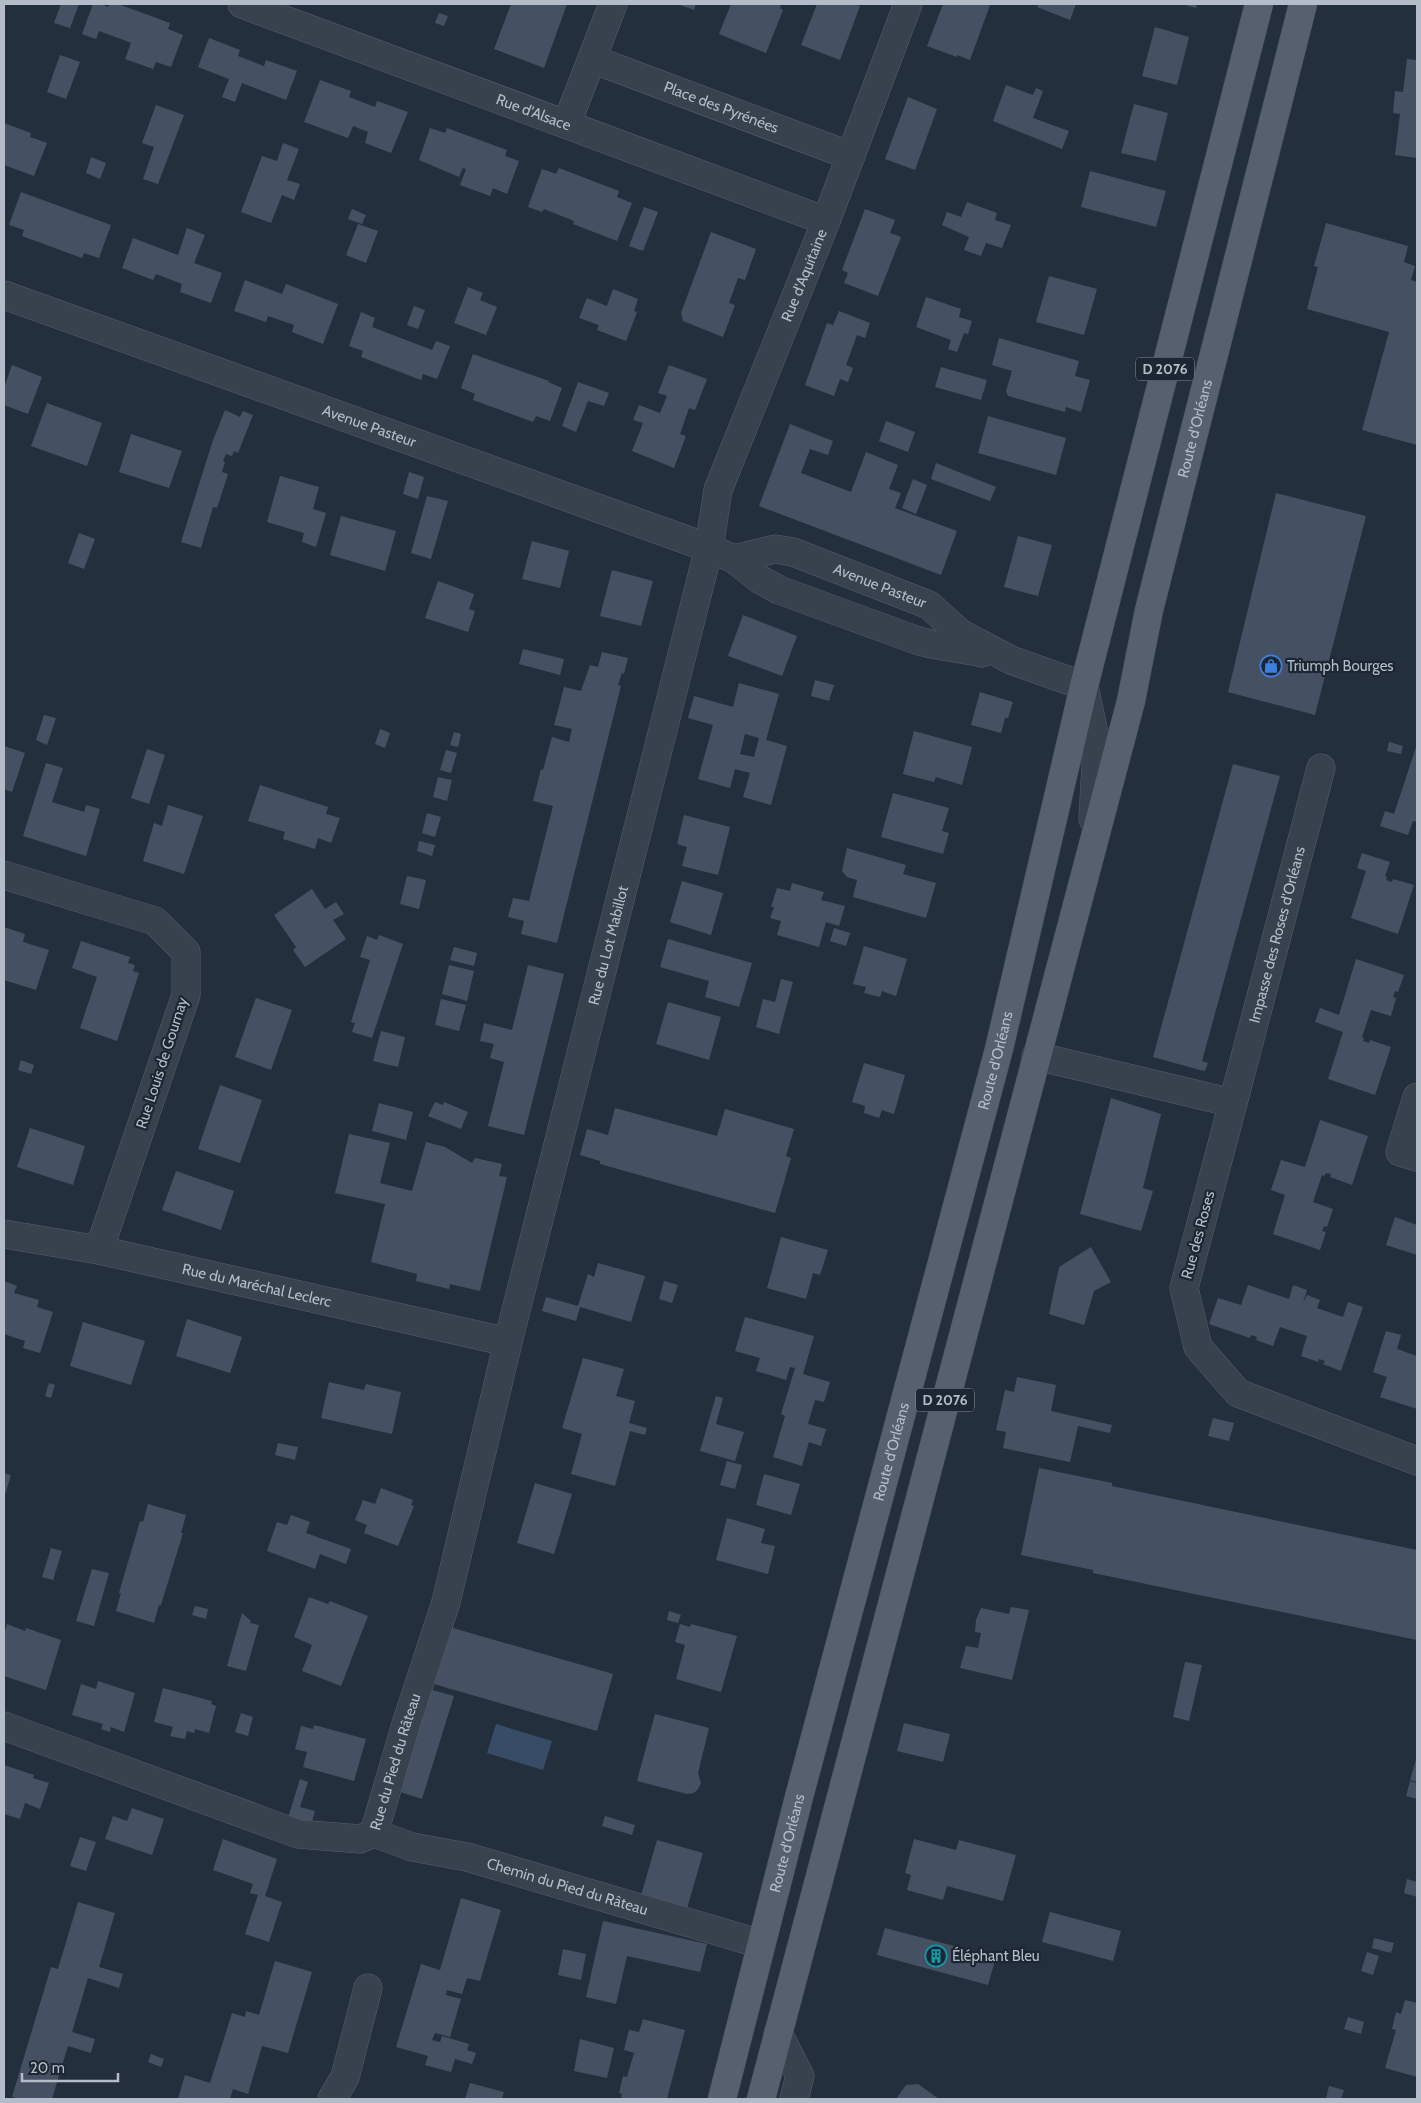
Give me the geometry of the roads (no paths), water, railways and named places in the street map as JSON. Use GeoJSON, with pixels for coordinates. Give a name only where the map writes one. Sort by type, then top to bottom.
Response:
{"type":"FeatureCollection","features":[{"type":"Feature","properties":{"kind":"main road","name":"Route d'Orléans"},"geometry":{"type":"LineString","coordinates":[[722,2099],[761,1944],[999,1048],[1084,686],[1259,4]]}},
{"type":"Feature","properties":{"kind":"main road","name":"Route d'Orléans"},"geometry":{"type":"LineString","coordinates":[[761,2099],[1131,701],[1149,610],[1303,4]]}},
{"type":"Feature","properties":{"kind":"street"},"geometry":{"type":"LineString","coordinates":[[567,123],[613,4]]}},
{"type":"Feature","properties":{"kind":"street","name":"Rue d'Aquitaine"},"geometry":{"type":"LineString","coordinates":[[709,548],[718,490],[826,221],[908,4]]}},
{"type":"Feature","properties":{"kind":"street","name":"Rue d'Alsace"},"geometry":{"type":"LineString","coordinates":[[259,7],[826,221]]}},
{"type":"Feature","properties":{"kind":"street","name":"Place des Pyrénées"},"geometry":{"type":"LineString","coordinates":[[592,59],[851,156]]}},
{"type":"Feature","properties":{"kind":"street","name":"Avenue Pasteur"},"geometry":{"type":"LineString","coordinates":[[4,294],[709,548],[734,559],[759,579],[779,590],[916,640],[935,646],[955,647],[1011,660],[1084,686]]}},
{"type":"Feature","properties":{"kind":"street","name":"Rue du Lot Mabillot"},"geometry":{"type":"LineString","coordinates":[[508,1342],[709,548]]}},
{"type":"Feature","properties":{"kind":"street","name":"Avenue Pasteur"},"geometry":{"type":"LineString","coordinates":[[734,559],[775,549],[793,552],[929,605],[960,633],[1011,660]]}},
{"type":"Feature","properties":{"kind":"street","name":"Route d'Orléans"},"geometry":{"type":"LineString","coordinates":[[1084,686],[1098,747],[1091,855]]}},
{"type":"Feature","properties":{"kind":"street","name":"Impasse des Roses d'Orléans"},"geometry":{"type":"LineString","coordinates":[[1233,1103],[1321,768]]}},
{"type":"Feature","properties":{"kind":"street","name":"Rue Louis de Gournay"},"geometry":{"type":"LineString","coordinates":[[4,875],[155,921],[186,952],[186,994],[99,1250]]}},
{"type":"Feature","properties":{"kind":"street"},"geometry":{"type":"LineString","coordinates":[[1036,1056],[1233,1103]]}},
{"type":"Feature","properties":{"kind":"street"},"geometry":{"type":"LineString","coordinates":[[1417,1097],[1400,1152],[1417,1157]]}},
{"type":"Feature","properties":{"kind":"street","name":"Rue des Roses"},"geometry":{"type":"LineString","coordinates":[[1233,1103],[1184,1288],[1198,1347],[1238,1393],[1417,1461]]}},
{"type":"Feature","properties":{"kind":"street","name":"Rue du Maréchal Leclerc"},"geometry":{"type":"LineString","coordinates":[[4,1234],[99,1250],[508,1342]]}},
{"type":"Feature","properties":{"kind":"street","name":"Rue du Pied du Râteau"},"geometry":{"type":"LineString","coordinates":[[4,1726],[298,1834],[360,1839],[374,1833],[406,1724],[446,1602],[508,1342]]}},
{"type":"Feature","properties":{"kind":"street","name":"Chemin du Pied du Râteau"},"geometry":{"type":"LineString","coordinates":[[374,1833],[412,1847],[467,1857],[761,1944]]}},
{"type":"Feature","properties":{"kind":"street"},"geometry":{"type":"LineString","coordinates":[[332,2099],[345,2077],[368,1988]]}},
{"type":"Feature","properties":{"kind":"street"},"geometry":{"type":"LineString","coordinates":[[778,2033],[800,2076],[794,2099]]}},
{"type":"Feature","properties":{"kind":"water"},"geometry":{"type":"Polygon","coordinates":[[[496,1724],[552,1741],[543,1770],[487,1753],[496,1724]]]}},
{"type":"Feature","properties":{"kind":"place","name":"Triumph Bourges"},"geometry":{"type":"Point","coordinates":[1271,666]}},
{"type":"Feature","properties":{"kind":"place","name":"Éléphant Bleu"},"geometry":{"type":"Point","coordinates":[936,1956]}}]}
